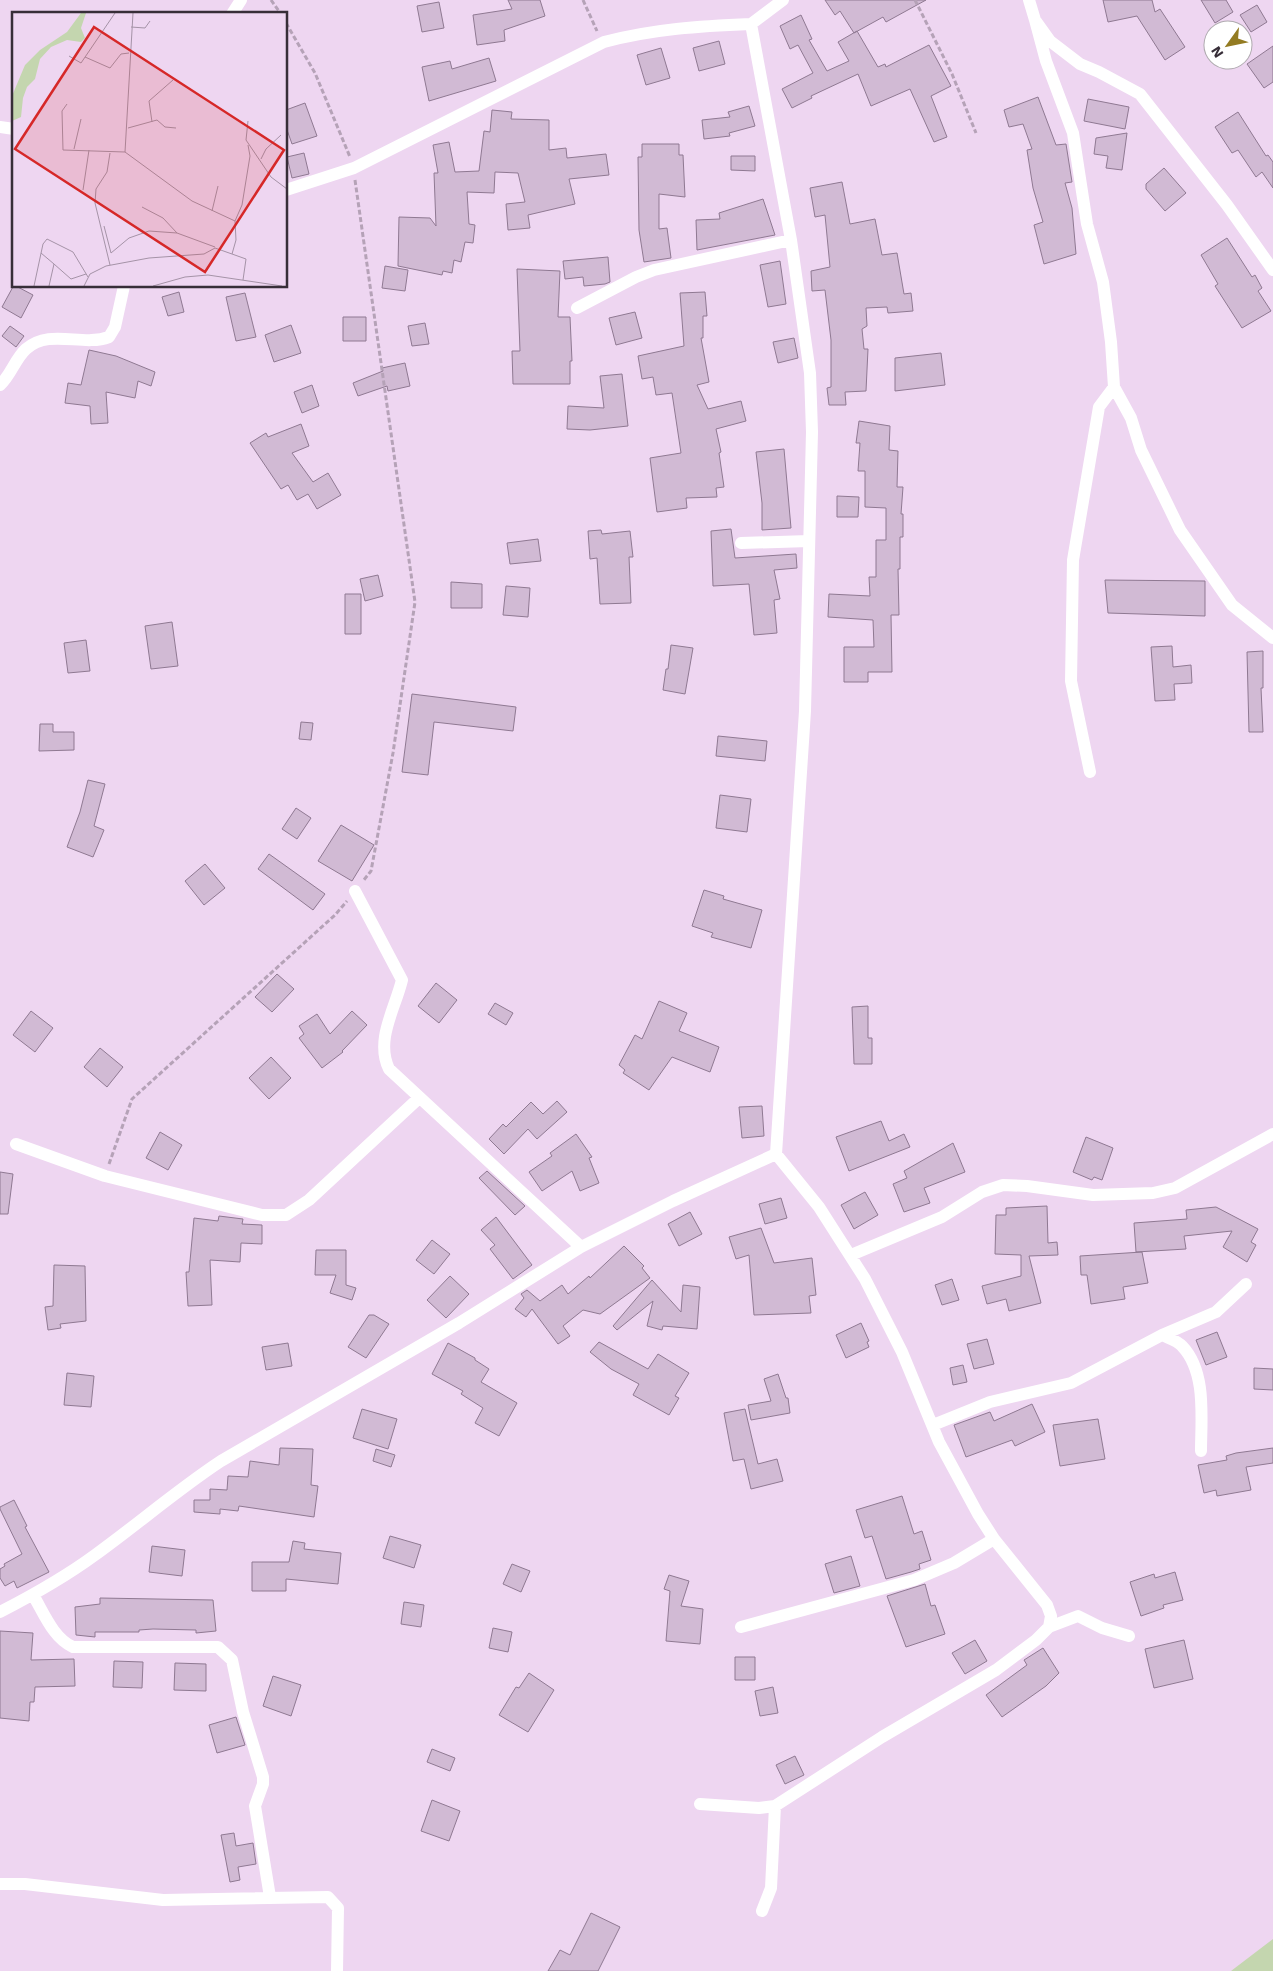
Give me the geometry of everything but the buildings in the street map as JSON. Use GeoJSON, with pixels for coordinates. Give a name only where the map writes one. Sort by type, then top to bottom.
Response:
{"type":"FeatureCollection","features":[{"type":"Feature","properties":{"kind":"street"},"geometry":{"type":"LineString","coordinates":[[233,12],[241,0]]}},
{"type":"Feature","properties":{"kind":"street"},"geometry":{"type":"LineString","coordinates":[[288,189],[354,168],[604,42],[639,33],[676,28],[751,24],[783,0]]}},
{"type":"Feature","properties":{"kind":"street"},"geometry":{"type":"LineString","coordinates":[[1029,0],[1046,61],[1073,133],[1087,224],[1103,282],[1111,342],[1114,388],[1131,418],[1141,450],[1180,530],[1232,605],[1273,638]]}},
{"type":"Feature","properties":{"kind":"street"},"geometry":{"type":"LineString","coordinates":[[1035,20],[1050,41],[1080,64],[1140,94],[1227,206],[1273,270]]}},
{"type":"Feature","properties":{"kind":"street"},"geometry":{"type":"LineString","coordinates":[[751,24],[791,240],[810,373],[813,470],[809,541],[805,711],[776,1154],[819,1208],[865,1279],[902,1352],[939,1442],[994,1539],[1047,1605],[1051,1616],[1049,1627]]}},
{"type":"Feature","properties":{"kind":"street"},"geometry":{"type":"LineString","coordinates":[[577,308],[636,277],[654,270],[791,240]]}},
{"type":"Feature","properties":{"kind":"street"},"geometry":{"type":"LineString","coordinates":[[0,384],[25,350],[37,342],[49,338],[101,340],[109,337],[114,327],[124,288]]}},
{"type":"Feature","properties":{"kind":"street"},"geometry":{"type":"LineString","coordinates":[[120,303],[132,288]]}},
{"type":"Feature","properties":{"kind":"street"},"geometry":{"type":"LineString","coordinates":[[1090,772],[1071,680],[1073,560],[1099,407],[1114,388]]}},
{"type":"Feature","properties":{"kind":"street"},"geometry":{"type":"LineString","coordinates":[[741,543],[809,541]]}},
{"type":"Feature","properties":{"kind":"street"},"geometry":{"type":"LineString","coordinates":[[355,891],[402,980],[383,1042],[383,1057],[389,1069],[581,1247]]}},
{"type":"Feature","properties":{"kind":"street"},"geometry":{"type":"LineString","coordinates":[[16,1144],[105,1176],[262,1215],[286,1215],[309,1200],[419,1098]]}},
{"type":"Feature","properties":{"kind":"street"},"geometry":{"type":"LineString","coordinates":[[850,1255],[942,1217],[982,1192],[1002,1185],[1027,1186],[1093,1195],[1153,1193],[1175,1188],[1273,1134]]}},
{"type":"Feature","properties":{"kind":"street"},"geometry":{"type":"LineString","coordinates":[[0,1612],[33,1595],[94,1556],[188,1482],[221,1461],[458,1323],[581,1247],[673,1201],[776,1154]]}},
{"type":"Feature","properties":{"kind":"street"},"geometry":{"type":"LineString","coordinates":[[932,1425],[990,1402],[1071,1383],[1162,1335],[1216,1312],[1246,1284]]}},
{"type":"Feature","properties":{"kind":"street"},"geometry":{"type":"LineString","coordinates":[[1162,1335],[1182,1346],[1196,1372],[1200,1402],[1201,1451]]}},
{"type":"Feature","properties":{"kind":"street"},"geometry":{"type":"LineString","coordinates":[[741,1627],[914,1580],[954,1563],[994,1539]]}},
{"type":"Feature","properties":{"kind":"street"},"geometry":{"type":"LineString","coordinates":[[33,1595],[57,1636],[63,1642],[73,1647],[218,1647],[232,1660],[243,1712],[263,1777],[263,1784],[255,1806],[270,1897]]}},
{"type":"Feature","properties":{"kind":"street"},"geometry":{"type":"LineString","coordinates":[[700,1804],[759,1808],[775,1806],[882,1737],[996,1670],[1036,1640],[1049,1627],[1078,1616],[1102,1628],[1129,1636]]}},
{"type":"Feature","properties":{"kind":"street"},"geometry":{"type":"LineString","coordinates":[[762,1911],[771,1888],[775,1806]]}},
{"type":"Feature","properties":{"kind":"street"},"geometry":{"type":"LineString","coordinates":[[0,1884],[25,1884],[163,1900],[328,1897],[335,1902],[338,1908],[338,1971]]}},
{"type":"Feature","properties":{"kind":"path"},"geometry":{"type":"LineString","coordinates":[[270,0],[279,12]]}},
{"type":"Feature","properties":{"kind":"path"},"geometry":{"type":"LineString","coordinates":[[582,0],[604,42]]}},
{"type":"Feature","properties":{"kind":"path"},"geometry":{"type":"LineString","coordinates":[[915,0],[952,74],[976,133]]}},
{"type":"Feature","properties":{"kind":"path"},"geometry":{"type":"LineString","coordinates":[[105,1176],[132,1099],[336,915],[371,871],[393,753],[415,602],[354,168],[316,73],[288,26]]}},
{"type":"Feature","properties":{"kind":"green space"},"geometry":{"type":"Polygon","coordinates":[[[1273,1939],[1273,1971],[1231,1971],[1273,1939]]]}}]}
